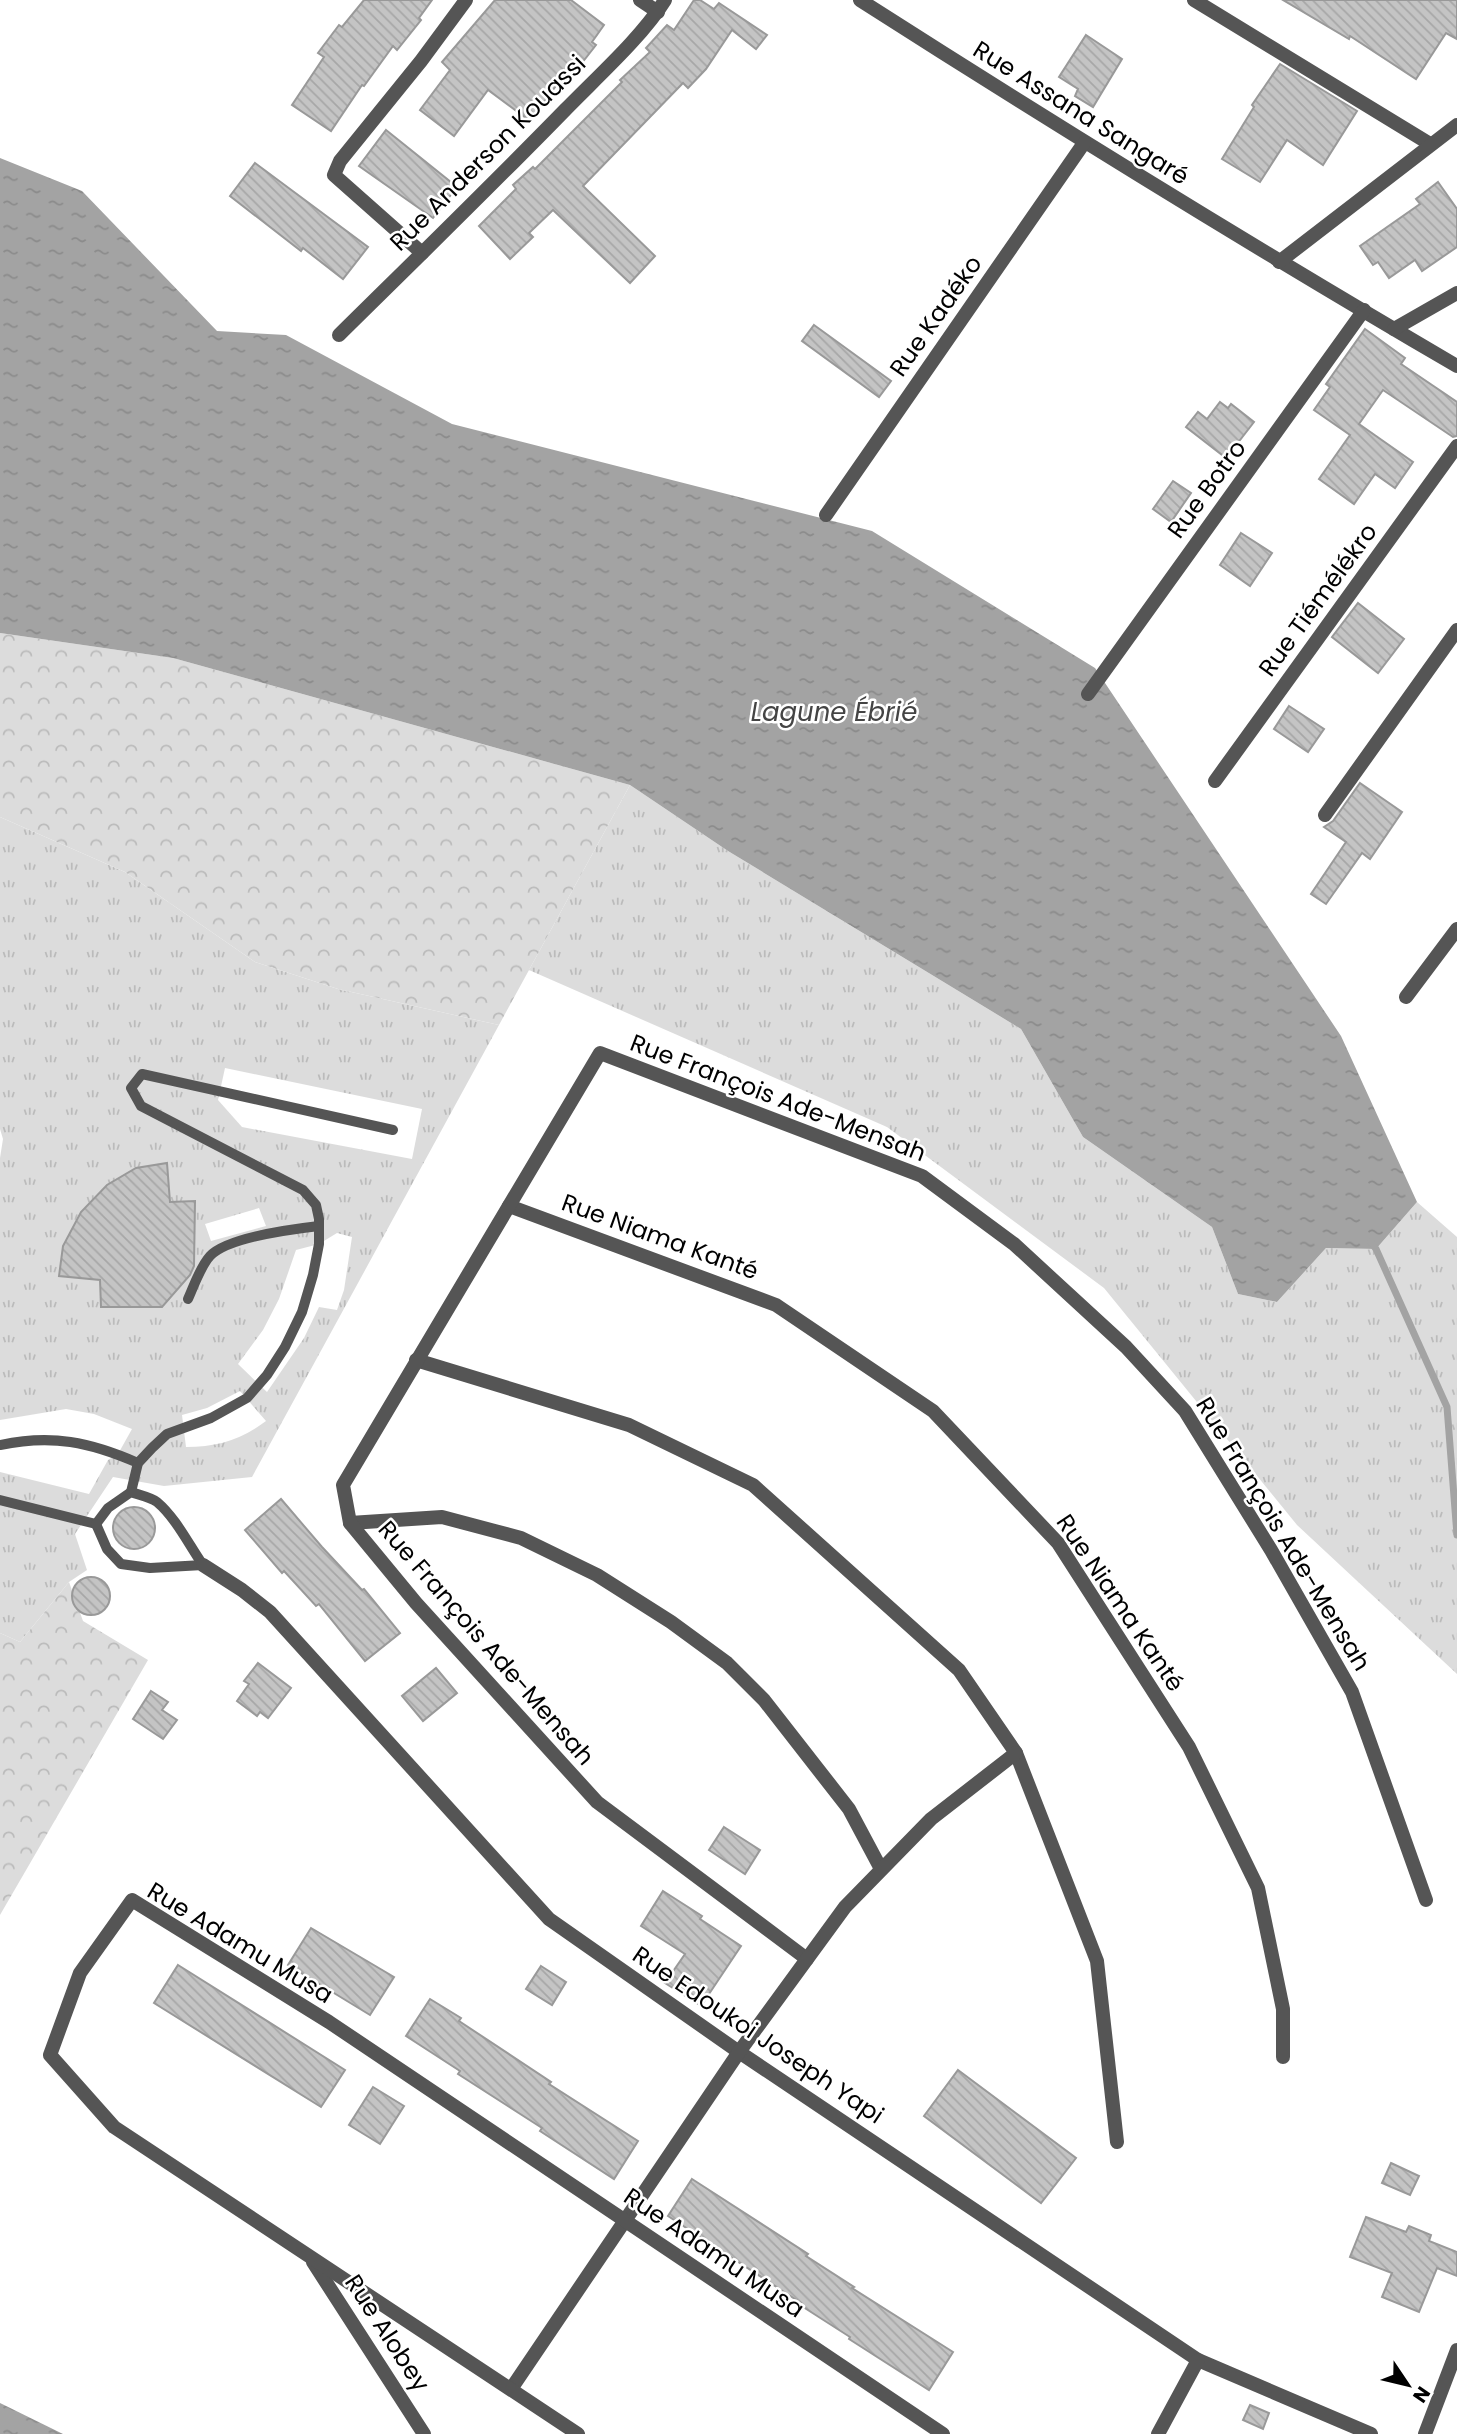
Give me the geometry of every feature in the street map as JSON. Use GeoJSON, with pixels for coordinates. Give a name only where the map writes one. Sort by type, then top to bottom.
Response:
{"type":"FeatureCollection","features":[{"type":"Feature","properties":{"kind":"street"},"geometry":{"type":"LineString","coordinates":[[422,253],[334,175],[340,161],[421,61],[466,0]]}},
{"type":"Feature","properties":{"kind":"street"},"geometry":{"type":"LineString","coordinates":[[640,0],[662,6]]}},
{"type":"Feature","properties":{"kind":"street","name":"Rue Assana Sangaré"},"geometry":{"type":"LineString","coordinates":[[860,0],[1084,144],[1457,366]]}},
{"type":"Feature","properties":{"kind":"street"},"geometry":{"type":"LineString","coordinates":[[1194,0],[1430,144]]}},
{"type":"Feature","properties":{"kind":"street","name":"Rue Anderson Kouassi"},"geometry":{"type":"LineString","coordinates":[[339,335],[508,168],[662,6]]}},
{"type":"Feature","properties":{"kind":"street"},"geometry":{"type":"LineString","coordinates":[[1279,262],[1457,125]]}},
{"type":"Feature","properties":{"kind":"street","name":"Rue Kadéko"},"geometry":{"type":"LineString","coordinates":[[826,515],[1084,144]]}},
{"type":"Feature","properties":{"kind":"street"},"geometry":{"type":"LineString","coordinates":[[1394,329],[1457,293]]}},
{"type":"Feature","properties":{"kind":"street","name":"Rue Botro"},"geometry":{"type":"LineString","coordinates":[[1088,694],[1364,310]]}},
{"type":"Feature","properties":{"kind":"street","name":"Rue Tiémélékro"},"geometry":{"type":"LineString","coordinates":[[1215,781],[1457,446]]}},
{"type":"Feature","properties":{"kind":"street"},"geometry":{"type":"LineString","coordinates":[[1325,816],[1457,630]]}},
{"type":"Feature","properties":{"kind":"street"},"geometry":{"type":"LineString","coordinates":[[1406,997],[1457,929]]}},
{"type":"Feature","properties":{"kind":"street","name":"Rue François Ade-Mensah"},"geometry":{"type":"LineString","coordinates":[[807,1959],[597,1802],[416,1603],[350,1523],[343,1485],[600,1053],[922,1176],[1014,1244],[1126,1347],[1185,1410],[1271,1550],[1352,1692],[1426,1900]]}},
{"type":"Feature","properties":{"kind":"street","name":"Rue Niama Kanté"},"geometry":{"type":"LineString","coordinates":[[509,1206],[776,1305],[933,1411],[1058,1543],[1189,1747],[1258,1888],[1283,2009],[1283,2057]]}},
{"type":"Feature","properties":{"kind":"street"},"geometry":{"type":"LineString","coordinates":[[416,1360],[629,1425],[753,1485],[959,1670],[1016,1753],[1097,1961],[1116,2142]]}},
{"type":"Feature","properties":{"kind":"street"},"geometry":{"type":"LineString","coordinates":[[350,1523],[442,1517],[521,1538],[597,1575],[671,1622],[727,1663],[764,1700],[849,1809],[881,1869]]}},
{"type":"Feature","properties":{"kind":"street","name":"Rue Edoukoi Joseph Yapi"},"geometry":{"type":"LineString","coordinates":[[203,1565],[270,1612],[549,1919],[739,2052],[1198,2360],[1371,2434]]}},
{"type":"Feature","properties":{"kind":"street"},"geometry":{"type":"LineString","coordinates":[[511,2389],[739,2052],[845,1907],[931,1819],[1016,1753]]}},
{"type":"Feature","properties":{"kind":"street","name":"Rue Adamu Musa"},"geometry":{"type":"LineString","coordinates":[[578,2434],[114,2127],[50,2055],[80,1973],[132,1900],[328,2022],[943,2434]]}},
{"type":"Feature","properties":{"kind":"street","name":"Rue Alobey"},"geometry":{"type":"LineString","coordinates":[[311,2258],[424,2434]]}},
{"type":"Feature","properties":{"kind":"street"},"geometry":{"type":"LineString","coordinates":[[1425,2434],[1457,2350]]}},
{"type":"Feature","properties":{"kind":"street"},"geometry":{"type":"LineString","coordinates":[[1158,2434],[1198,2360]]}},
{"type":"Feature","properties":{"kind":"lane"},"geometry":{"type":"LineString","coordinates":[[96,1524],[108,1508],[131,1492],[138,1463],[167,1434],[211,1418],[247,1398],[267,1375],[285,1348],[302,1312],[313,1275],[319,1226],[317,1205],[303,1190],[141,1106],[131,1088],[142,1074],[393,1130]]}},
{"type":"Feature","properties":{"kind":"lane"},"geometry":{"type":"LineString","coordinates":[[188,1299],[211,1255],[231,1244],[280,1231],[319,1226]]}},
{"type":"Feature","properties":{"kind":"lane"},"geometry":{"type":"LineString","coordinates":[[0,1445],[23,1440],[58,1439],[93,1446],[138,1463]]}},
{"type":"Feature","properties":{"kind":"lane"},"geometry":{"type":"LineString","coordinates":[[131,1492],[157,1502],[203,1565]]}},
{"type":"Feature","properties":{"kind":"lane"},"geometry":{"type":"LineString","coordinates":[[0,1500],[96,1524]]}},
{"type":"Feature","properties":{"kind":"lane"},"geometry":{"type":"LineString","coordinates":[[96,1524],[107,1549],[121,1564],[150,1568],[203,1565]]}},
{"type":"Feature","properties":{"kind":"green space"},"geometry":{"type":"Polygon","coordinates":[[[0,633],[173,658],[630,785],[499,1025],[338,989],[255,962],[125,872],[0,817],[0,633]]]}},
{"type":"Feature","properties":{"kind":"green space"},"geometry":{"type":"Polygon","coordinates":[[[630,785],[728,851],[1021,1029],[1083,1137],[1212,1227],[1238,1294],[1277,1302],[1326,1248],[1376,1249],[1417,1202],[1457,1237],[1457,1674],[1297,1525],[1104,1288],[887,1127],[529,970],[630,785]]]}},
{"type":"Feature","properties":{"kind":"green space"},"geometry":{"type":"Polygon","coordinates":[[[0,817],[125,872],[255,962],[338,989],[499,1025],[252,1477],[164,1486],[113,1477],[75,1534],[87,1570],[69,1582],[20,1642],[0,1633],[0,1472],[89,1494],[108,1460],[118,1454],[132,1429],[94,1414],[66,1409],[0,1420],[0,1158],[3,1139],[0,1129],[0,817]],[[225,1068],[218,1100],[242,1127],[412,1159],[422,1109],[225,1068]],[[167,1164],[152,1166],[119,1178],[81,1212],[100,1280],[101,1307],[153,1307],[153,1293],[166,1302],[186,1280],[175,1269],[194,1268],[195,1202],[170,1202],[167,1164]],[[259,1208],[205,1224],[211,1241],[266,1226],[259,1208]],[[337,1233],[319,1244],[296,1250],[279,1299],[263,1330],[238,1364],[267,1392],[304,1338],[319,1307],[337,1310],[344,1290],[352,1237],[337,1233]],[[240,1391],[207,1408],[182,1415],[186,1447],[208,1446],[228,1441],[266,1421],[240,1391]]]}},
{"type":"Feature","properties":{"kind":"green space"},"geometry":{"type":"Polygon","coordinates":[[[69,1582],[83,1621],[148,1660],[0,1915],[0,1633],[20,1642],[69,1582]]]}},
{"type":"Feature","properties":{"kind":"water","name":"Lagune Ébrié"},"geometry":{"type":"Polygon","coordinates":[[[0,158],[82,191],[217,331],[286,335],[452,424],[872,531],[1095,668],[1341,1036],[1417,1202],[1376,1249],[1326,1248],[1277,1302],[1238,1294],[1212,1227],[1083,1137],[1021,1029],[728,851],[630,785],[173,658],[0,633],[0,158]]]}},
{"type":"Feature","properties":{"kind":"water"},"geometry":{"type":"Polygon","coordinates":[[[0,2403],[63,2434],[0,2434],[0,2403]]]}},
{"type":"Feature","properties":{"kind":"building"},"geometry":{"type":"Polygon","coordinates":[[[364,0],[432,0],[419,18],[421,20],[397,50],[393,46],[364,86],[362,85],[331,131],[292,105],[324,57],[318,53],[339,25],[342,27],[364,0]]]}},
{"type":"Feature","properties":{"kind":"building"},"geometry":{"type":"Polygon","coordinates":[[[495,0],[571,0],[604,25],[592,42],[596,45],[578,68],[572,64],[530,121],[488,90],[454,136],[420,110],[450,70],[442,62],[495,0]]]}},
{"type":"Feature","properties":{"kind":"building"},"geometry":{"type":"Polygon","coordinates":[[[694,0],[700,0],[714,9],[719,3],[767,35],[756,49],[732,30],[706,69],[688,88],[683,83],[583,186],[655,256],[630,283],[553,210],[529,233],[533,237],[510,259],[479,226],[516,189],[513,185],[533,167],[535,169],[622,82],[620,80],[650,52],[646,48],[667,25],[674,30],[694,0]]]}},
{"type":"Feature","properties":{"kind":"building"},"geometry":{"type":"Polygon","coordinates":[[[1283,0],[1457,0],[1457,39],[1446,33],[1416,79],[1350,36],[1349,39],[1283,0]]]}},
{"type":"Feature","properties":{"kind":"building"},"geometry":{"type":"Polygon","coordinates":[[[1086,35],[1122,59],[1093,107],[1075,96],[1078,89],[1059,77],[1086,35]]]}},
{"type":"Feature","properties":{"kind":"building"},"geometry":{"type":"Polygon","coordinates":[[[1280,64],[1357,111],[1323,165],[1287,140],[1260,182],[1222,159],[1254,107],[1252,105],[1280,64]]]}},
{"type":"Feature","properties":{"kind":"building"},"geometry":{"type":"Polygon","coordinates":[[[386,130],[457,187],[433,218],[359,166],[386,130]]]}},
{"type":"Feature","properties":{"kind":"building"},"geometry":{"type":"Polygon","coordinates":[[[255,163],[368,247],[343,279],[303,248],[301,251],[230,196],[255,163]]]}},
{"type":"Feature","properties":{"kind":"building"},"geometry":{"type":"Polygon","coordinates":[[[1438,182],[1457,209],[1457,247],[1422,271],[1415,260],[1389,278],[1378,262],[1373,265],[1360,246],[1420,204],[1416,199],[1438,182]]]}},
{"type":"Feature","properties":{"kind":"building"},"geometry":{"type":"Polygon","coordinates":[[[814,325],[891,381],[879,397],[802,341],[814,325]]]}},
{"type":"Feature","properties":{"kind":"building"},"geometry":{"type":"Polygon","coordinates":[[[1365,329],[1405,358],[1401,364],[1457,402],[1457,436],[1453,437],[1383,390],[1359,424],[1413,462],[1395,488],[1375,474],[1354,504],[1319,479],[1350,435],[1314,410],[1330,387],[1326,384],[1365,329]]]}},
{"type":"Feature","properties":{"kind":"building"},"geometry":{"type":"Polygon","coordinates":[[[1220,402],[1228,408],[1231,404],[1254,422],[1226,458],[1186,427],[1198,412],[1207,419],[1220,402]]]}},
{"type":"Feature","properties":{"kind":"building"},"geometry":{"type":"Polygon","coordinates":[[[1173,481],[1191,493],[1171,522],[1153,509],[1173,481]]]}},
{"type":"Feature","properties":{"kind":"building"},"geometry":{"type":"Polygon","coordinates":[[[1241,533],[1272,553],[1250,586],[1220,565],[1241,533]]]}},
{"type":"Feature","properties":{"kind":"building"},"geometry":{"type":"Polygon","coordinates":[[[1358,603],[1404,639],[1378,673],[1332,637],[1358,603]]]}},
{"type":"Feature","properties":{"kind":"building"},"geometry":{"type":"Polygon","coordinates":[[[1289,706],[1324,729],[1308,752],[1274,729],[1289,706]]]}},
{"type":"Feature","properties":{"kind":"building"},"geometry":{"type":"Polygon","coordinates":[[[1360,783],[1402,812],[1370,859],[1362,853],[1326,904],[1311,894],[1346,842],[1324,827],[1333,821],[1360,783]]]}},
{"type":"Feature","properties":{"kind":"building"},"geometry":{"type":"Polygon","coordinates":[[[167,1163],[170,1202],[195,1201],[194,1266],[190,1275],[162,1307],[101,1307],[100,1280],[59,1276],[63,1246],[81,1212],[107,1185],[136,1168],[167,1163]]]}},
{"type":"Feature","properties":{"kind":"building"},"geometry":{"type":"Polygon","coordinates":[[[281,1499],[322,1547],[362,1590],[364,1589],[400,1633],[365,1661],[319,1604],[316,1606],[284,1571],[282,1573],[245,1530],[281,1499]]]}},
{"type":"Feature","properties":{"kind":"building"},"geometry":{"type":"Polygon","coordinates":[[[134,1507],[149,1513],[155,1528],[149,1543],[134,1549],[119,1543],[113,1528],[119,1513],[134,1507]]]}},
{"type":"Feature","properties":{"kind":"building"},"geometry":{"type":"Polygon","coordinates":[[[91,1577],[104,1583],[110,1596],[104,1609],[91,1615],[78,1609],[72,1596],[78,1583],[91,1577]]]}},
{"type":"Feature","properties":{"kind":"building"},"geometry":{"type":"Polygon","coordinates":[[[258,1663],[291,1688],[268,1718],[260,1712],[257,1716],[237,1701],[249,1684],[244,1681],[258,1663]]]}},
{"type":"Feature","properties":{"kind":"building"},"geometry":{"type":"Polygon","coordinates":[[[436,1668],[457,1693],[423,1721],[402,1696],[436,1668]]]}},
{"type":"Feature","properties":{"kind":"building"},"geometry":{"type":"Polygon","coordinates":[[[151,1691],[168,1702],[162,1710],[177,1720],[163,1739],[133,1719],[151,1691]]]}},
{"type":"Feature","properties":{"kind":"building"},"geometry":{"type":"Polygon","coordinates":[[[724,1827],[760,1850],[745,1874],[709,1850],[724,1827]]]}},
{"type":"Feature","properties":{"kind":"building"},"geometry":{"type":"Polygon","coordinates":[[[663,1891],[741,1946],[701,2006],[665,1983],[685,1954],[641,1926],[663,1891]]]}},
{"type":"Feature","properties":{"kind":"building"},"geometry":{"type":"Polygon","coordinates":[[[311,1928],[394,1977],[370,2015],[288,1965],[311,1928]]]}},
{"type":"Feature","properties":{"kind":"building"},"geometry":{"type":"Polygon","coordinates":[[[178,1965],[345,2070],[321,2107],[154,2003],[178,1965]]]}},
{"type":"Feature","properties":{"kind":"building"},"geometry":{"type":"Polygon","coordinates":[[[541,1966],[566,1982],[552,2005],[526,1989],[541,1966]]]}},
{"type":"Feature","properties":{"kind":"building"},"geometry":{"type":"Polygon","coordinates":[[[430,1999],[551,2082],[549,2084],[638,2141],[614,2179],[540,2131],[542,2128],[458,2074],[460,2071],[406,2036],[430,1999]]]}},
{"type":"Feature","properties":{"kind":"building"},"geometry":{"type":"Polygon","coordinates":[[[958,2070],[1076,2158],[1041,2203],[924,2116],[958,2070]]]}},
{"type":"Feature","properties":{"kind":"building"},"geometry":{"type":"Polygon","coordinates":[[[373,2087],[404,2106],[380,2144],[349,2125],[373,2087]]]}},
{"type":"Feature","properties":{"kind":"building"},"geometry":{"type":"Polygon","coordinates":[[[1391,2163],[1419,2176],[1410,2195],[1382,2183],[1391,2163]]]}},
{"type":"Feature","properties":{"kind":"building"},"geometry":{"type":"Polygon","coordinates":[[[692,2179],[808,2254],[806,2256],[854,2287],[852,2288],[953,2352],[929,2390],[668,2216],[692,2179]]]}},
{"type":"Feature","properties":{"kind":"building"},"geometry":{"type":"Polygon","coordinates":[[[1366,2217],[1406,2232],[1409,2226],[1431,2235],[1429,2241],[1457,2252],[1457,2276],[1437,2268],[1419,2312],[1382,2297],[1392,2273],[1350,2257],[1366,2217]]]}},
{"type":"Feature","properties":{"kind":"building"},"geometry":{"type":"Polygon","coordinates":[[[1250,2405],[1269,2413],[1263,2429],[1243,2420],[1250,2405]]]}},
{"type":"Feature","properties":{"kind":"waterway"},"geometry":{"type":"LineString","coordinates":[[1371,1242],[1447,1407],[1457,1535]]}}]}
